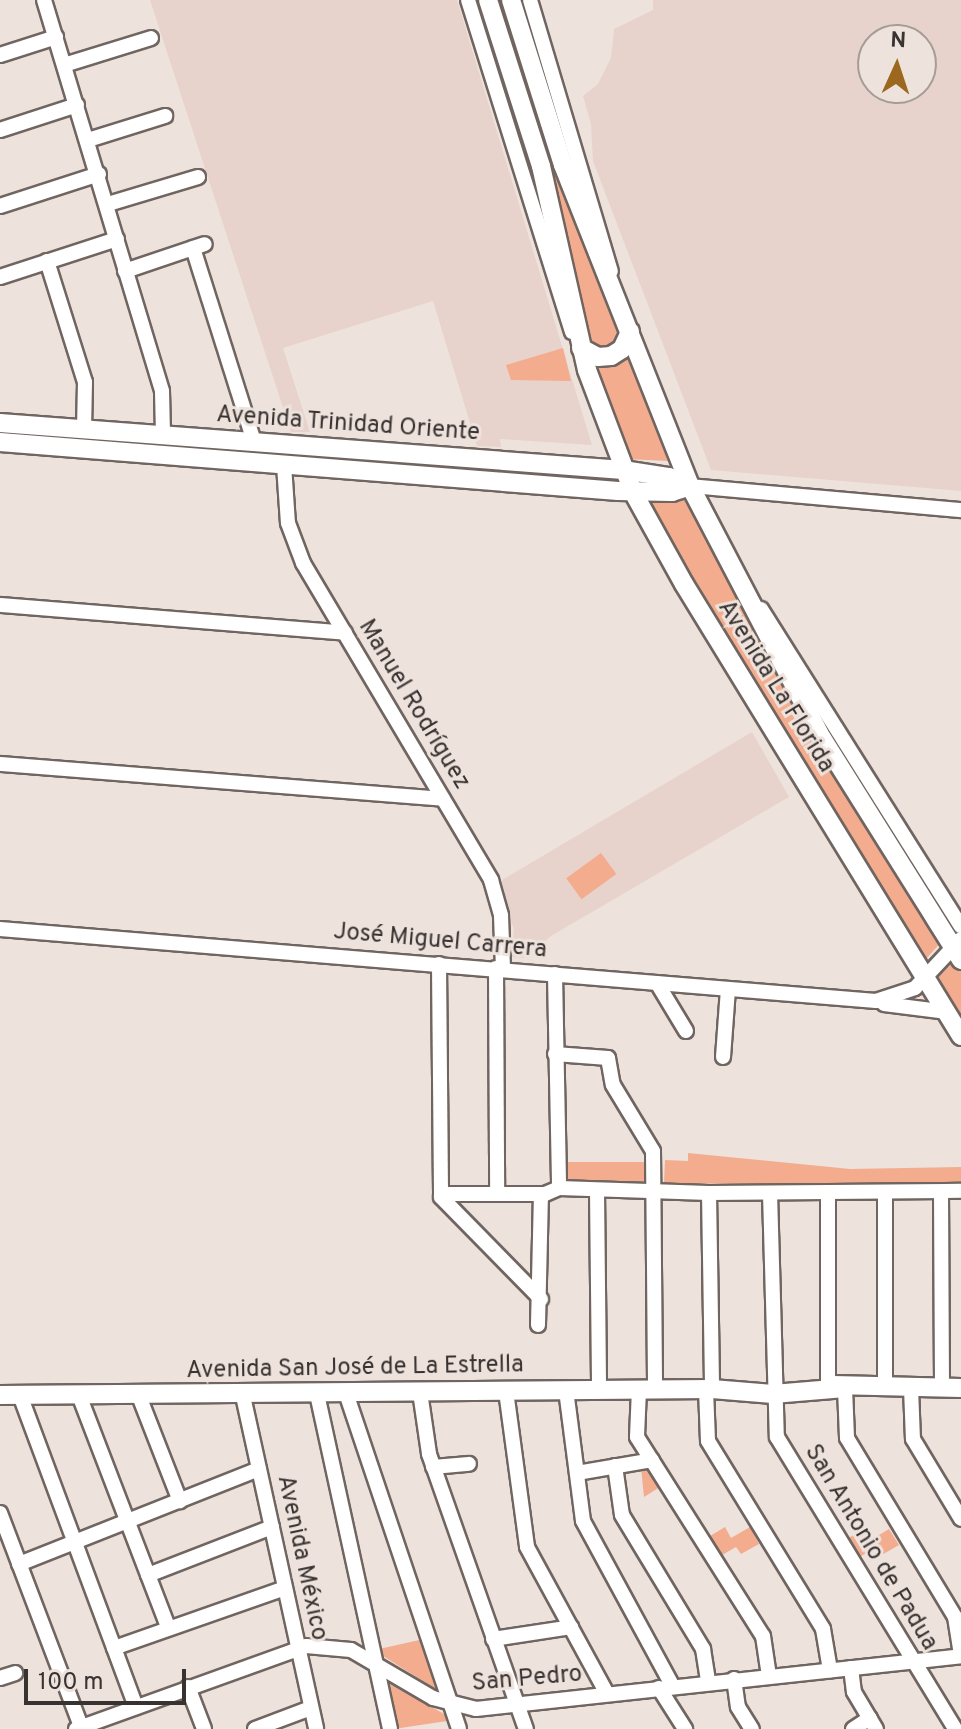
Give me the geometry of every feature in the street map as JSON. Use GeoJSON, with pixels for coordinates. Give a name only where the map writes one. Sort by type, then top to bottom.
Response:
{"type":"FeatureCollection","features":[{"type":"Feature","properties":{"kind":"main road","name":"Avenida La Florida"},"geometry":{"type":"LineString","coordinates":[[488,0],[541,166],[581,348],[633,492],[684,584],[961,1036]]}},
{"type":"Feature","properties":{"kind":"main road"},"geometry":{"type":"LineString","coordinates":[[511,0],[552,137],[690,486],[755,602],[822,738],[958,949]]}},
{"type":"Feature","properties":{"kind":"main road"},"geometry":{"type":"LineString","coordinates":[[581,348],[598,357],[611,356],[626,344],[630,332]]}},
{"type":"Feature","properties":{"kind":"main road","name":"Avenida Trinidad Oriente"},"geometry":{"type":"LineString","coordinates":[[0,423],[623,470],[669,477],[690,486]]}},
{"type":"Feature","properties":{"kind":"main road","name":"Avenida Trinidad Oriente"},"geometry":{"type":"LineString","coordinates":[[0,442],[633,492],[678,491],[690,486]]}},
{"type":"Feature","properties":{"kind":"main road","name":"Avenida San José de La Estrella"},"geometry":{"type":"LineString","coordinates":[[0,1395],[243,1396],[837,1386],[952,1388]]}},
{"type":"Feature","properties":{"kind":"street"},"geometry":{"type":"LineString","coordinates":[[46,0],[162,391],[163,435]]}},
{"type":"Feature","properties":{"kind":"street","name":"Avenida La Florida"},"geometry":{"type":"LineString","coordinates":[[468,0],[558,296],[581,348]]}},
{"type":"Feature","properties":{"kind":"street"},"geometry":{"type":"LineString","coordinates":[[530,0],[601,225],[615,295]]}},
{"type":"Feature","properties":{"kind":"street"},"geometry":{"type":"LineString","coordinates":[[0,55],[56,37]]}},
{"type":"Feature","properties":{"kind":"street"},"geometry":{"type":"LineString","coordinates":[[64,65],[151,38]]}},
{"type":"Feature","properties":{"kind":"street"},"geometry":{"type":"LineString","coordinates":[[0,130],[77,105]]}},
{"type":"Feature","properties":{"kind":"street"},"geometry":{"type":"LineString","coordinates":[[88,140],[165,116]]}},
{"type":"Feature","properties":{"kind":"street"},"geometry":{"type":"LineString","coordinates":[[0,206],[99,174]]}},
{"type":"Feature","properties":{"kind":"street"},"geometry":{"type":"LineString","coordinates":[[108,204],[198,177]]}},
{"type":"Feature","properties":{"kind":"street"},"geometry":{"type":"LineString","coordinates":[[0,277],[117,239]]}},
{"type":"Feature","properties":{"kind":"street"},"geometry":{"type":"LineString","coordinates":[[125,271],[199,246],[254,442]]}},
{"type":"Feature","properties":{"kind":"street"},"geometry":{"type":"LineString","coordinates":[[47,261],[86,386],[84,429]]}},
{"type":"Feature","properties":{"kind":"street","name":"Manuel Rodríguez"},"geometry":{"type":"LineString","coordinates":[[284,465],[291,534],[495,891],[503,930],[499,969],[497,1194]]}},
{"type":"Feature","properties":{"kind":"street","name":"Avenida Trinidad Oriente"},"geometry":{"type":"LineString","coordinates":[[690,486],[961,510]]}},
{"type":"Feature","properties":{"kind":"street"},"geometry":{"type":"LineString","coordinates":[[755,602],[793,653],[961,926]]}},
{"type":"Feature","properties":{"kind":"street"},"geometry":{"type":"LineString","coordinates":[[0,605],[345,633]]}},
{"type":"Feature","properties":{"kind":"street"},"geometry":{"type":"LineString","coordinates":[[0,764],[443,799]]}},
{"type":"Feature","properties":{"kind":"street","name":"José Miguel Carrera"},"geometry":{"type":"LineString","coordinates":[[0,929],[876,1001],[947,1012]]}},
{"type":"Feature","properties":{"kind":"street","name":"José Miguel Carrera"},"geometry":{"type":"LineString","coordinates":[[876,1001],[904,995],[958,949]]}},
{"type":"Feature","properties":{"kind":"street"},"geometry":{"type":"LineString","coordinates":[[439,964],[443,1203],[541,1299]]}},
{"type":"Feature","properties":{"kind":"street"},"geometry":{"type":"LineString","coordinates":[[555,974],[559,1188]]}},
{"type":"Feature","properties":{"kind":"street"},"geometry":{"type":"LineString","coordinates":[[657,983],[686,1031]]}},
{"type":"Feature","properties":{"kind":"street"},"geometry":{"type":"LineString","coordinates":[[723,1057],[728,989]]}},
{"type":"Feature","properties":{"kind":"street"},"geometry":{"type":"LineString","coordinates":[[555,1054],[608,1058],[613,1085],[653,1151],[647,1389],[637,1437],[763,1636],[769,1676]]}},
{"type":"Feature","properties":{"kind":"street"},"geometry":{"type":"LineString","coordinates":[[441,1194],[541,1194],[559,1188],[709,1193],[961,1191]]}},
{"type":"Feature","properties":{"kind":"street"},"geometry":{"type":"LineString","coordinates":[[597,1191],[599,1390]]}},
{"type":"Feature","properties":{"kind":"street"},"geometry":{"type":"LineString","coordinates":[[828,1192],[837,1386],[847,1438],[955,1617],[961,1656]]}},
{"type":"Feature","properties":{"kind":"street"},"geometry":{"type":"LineString","coordinates":[[885,1192],[885,1388]]}},
{"type":"Feature","properties":{"kind":"street"},"geometry":{"type":"LineString","coordinates":[[941,1192],[952,1388]]}},
{"type":"Feature","properties":{"kind":"street"},"geometry":{"type":"LineString","coordinates":[[709,1193],[708,1441],[823,1629],[830,1670]]}},
{"type":"Feature","properties":{"kind":"street","name":"San Antonio de Padua"},"geometry":{"type":"LineString","coordinates":[[770,1193],[772,1388],[779,1440],[955,1729]]}},
{"type":"Feature","properties":{"kind":"street"},"geometry":{"type":"LineString","coordinates":[[538,1325],[541,1299],[541,1194]]}},
{"type":"Feature","properties":{"kind":"street"},"geometry":{"type":"LineString","coordinates":[[911,1388],[913,1439],[961,1519]]}},
{"type":"Feature","properties":{"kind":"street"},"geometry":{"type":"LineString","coordinates":[[566,1390],[583,1521],[685,1729]]}},
{"type":"Feature","properties":{"kind":"street"},"geometry":{"type":"LineString","coordinates":[[506,1391],[527,1547],[607,1694]]}},
{"type":"Feature","properties":{"kind":"street"},"geometry":{"type":"LineString","coordinates":[[420,1392],[433,1467],[526,1729]]}},
{"type":"Feature","properties":{"kind":"street"},"geometry":{"type":"LineString","coordinates":[[346,1393],[459,1729]]}},
{"type":"Feature","properties":{"kind":"street"},"geometry":{"type":"LineString","coordinates":[[317,1394],[390,1729]]}},
{"type":"Feature","properties":{"kind":"street"},"geometry":{"type":"LineString","coordinates":[[20,1395],[136,1707]]}},
{"type":"Feature","properties":{"kind":"street"},"geometry":{"type":"LineString","coordinates":[[79,1395],[168,1627]]}},
{"type":"Feature","properties":{"kind":"street"},"geometry":{"type":"LineString","coordinates":[[139,1396],[180,1501]]}},
{"type":"Feature","properties":{"kind":"street","name":"Avenida México"},"geometry":{"type":"LineString","coordinates":[[243,1396],[316,1729]]}},
{"type":"Feature","properties":{"kind":"street"},"geometry":{"type":"LineString","coordinates":[[577,1473],[652,1460]]}},
{"type":"Feature","properties":{"kind":"street"},"geometry":{"type":"LineString","coordinates":[[433,1467],[469,1464]]}},
{"type":"Feature","properties":{"kind":"street"},"geometry":{"type":"LineString","coordinates":[[615,1466],[622,1515],[703,1649],[708,1682]]}},
{"type":"Feature","properties":{"kind":"street"},"geometry":{"type":"LineString","coordinates":[[19,1564],[259,1469]]}},
{"type":"Feature","properties":{"kind":"street"},"geometry":{"type":"LineString","coordinates":[[0,1513],[80,1728]]}},
{"type":"Feature","properties":{"kind":"street"},"geometry":{"type":"LineString","coordinates":[[148,1575],[272,1527]]}},
{"type":"Feature","properties":{"kind":"street"},"geometry":{"type":"LineString","coordinates":[[114,1648],[285,1588]]}},
{"type":"Feature","properties":{"kind":"street"},"geometry":{"type":"LineString","coordinates":[[493,1639],[571,1627]]}},
{"type":"Feature","properties":{"kind":"street","name":"San Pedro"},"geometry":{"type":"LineString","coordinates":[[80,1728],[298,1647],[343,1648],[451,1706],[517,1705],[961,1656]]}},
{"type":"Feature","properties":{"kind":"street"},"geometry":{"type":"LineString","coordinates":[[851,1668],[854,1692],[873,1724],[853,1729]]}},
{"type":"Feature","properties":{"kind":"street"},"geometry":{"type":"LineString","coordinates":[[0,1678],[15,1673]]}},
{"type":"Feature","properties":{"kind":"street"},"geometry":{"type":"LineString","coordinates":[[734,1679],[738,1707],[752,1729]]}},
{"type":"Feature","properties":{"kind":"street"},"geometry":{"type":"LineString","coordinates":[[188,1687],[204,1729]]}},
{"type":"Feature","properties":{"kind":"street"},"geometry":{"type":"LineString","coordinates":[[255,1729],[311,1708]]}},
{"type":"Feature","properties":{"kind":"shaded area"},"geometry":{"type":"Polygon","coordinates":[[[150,0],[457,0],[592,445],[500,439],[501,447],[477,446],[433,301],[283,348],[310,432],[291,432],[150,0]]]}},
{"type":"Feature","properties":{"kind":"shaded area"},"geometry":{"type":"Polygon","coordinates":[[[495,0],[507,0],[668,461],[627,459],[589,348],[535,122],[495,0]]]}},
{"type":"Feature","properties":{"kind":"shaded area"},"geometry":{"type":"Polygon","coordinates":[[[653,0],[961,0],[961,491],[711,470],[593,161],[591,124],[583,96],[598,84],[611,58],[614,29],[653,10],[653,0]]]}},
{"type":"Feature","properties":{"kind":"shaded area"},"geometry":{"type":"Polygon","coordinates":[[[563,348],[571,381],[511,380],[506,365],[563,348]]]}},
{"type":"Feature","properties":{"kind":"shaded area"},"geometry":{"type":"Polygon","coordinates":[[[646,498],[685,499],[943,940],[926,959],[732,648],[646,498]]]}},
{"type":"Feature","properties":{"kind":"shaded area"},"geometry":{"type":"Polygon","coordinates":[[[752,732],[789,797],[551,936],[525,958],[512,957],[514,929],[497,883],[752,732]]]}},
{"type":"Feature","properties":{"kind":"shaded area"},"geometry":{"type":"Polygon","coordinates":[[[601,853],[616,874],[581,899],[566,878],[601,853]]]}},
{"type":"Feature","properties":{"kind":"shaded area"},"geometry":{"type":"Polygon","coordinates":[[[955,961],[961,971],[961,1017],[937,978],[955,961]]]}},
{"type":"Feature","properties":{"kind":"shaded area"},"geometry":{"type":"Polygon","coordinates":[[[688,1153],[850,1169],[961,1167],[961,1186],[664,1183],[665,1160],[688,1161],[688,1153]]]}},
{"type":"Feature","properties":{"kind":"shaded area"},"geometry":{"type":"Polygon","coordinates":[[[563,1162],[648,1162],[648,1184],[563,1184],[563,1162]]]}},
{"type":"Feature","properties":{"kind":"shaded area"},"geometry":{"type":"Polygon","coordinates":[[[652,1465],[663,1485],[644,1497],[641,1467],[652,1465]]]}},
{"type":"Feature","properties":{"kind":"shaded area"},"geometry":{"type":"Polygon","coordinates":[[[725,1527],[731,1538],[750,1527],[759,1544],[741,1554],[736,1547],[717,1558],[705,1539],[725,1527]]]}},
{"type":"Feature","properties":{"kind":"shaded area"},"geometry":{"type":"Polygon","coordinates":[[[864,1529],[871,1540],[889,1529],[899,1545],[880,1556],[875,1548],[856,1559],[845,1540],[864,1529]]]}},
{"type":"Feature","properties":{"kind":"shaded area"},"geometry":{"type":"Polygon","coordinates":[[[424,1639],[445,1695],[380,1654],[379,1649],[424,1639]]]}},
{"type":"Feature","properties":{"kind":"shaded area"},"geometry":{"type":"Polygon","coordinates":[[[384,1681],[446,1715],[447,1721],[394,1729],[384,1681]]]}}]}
